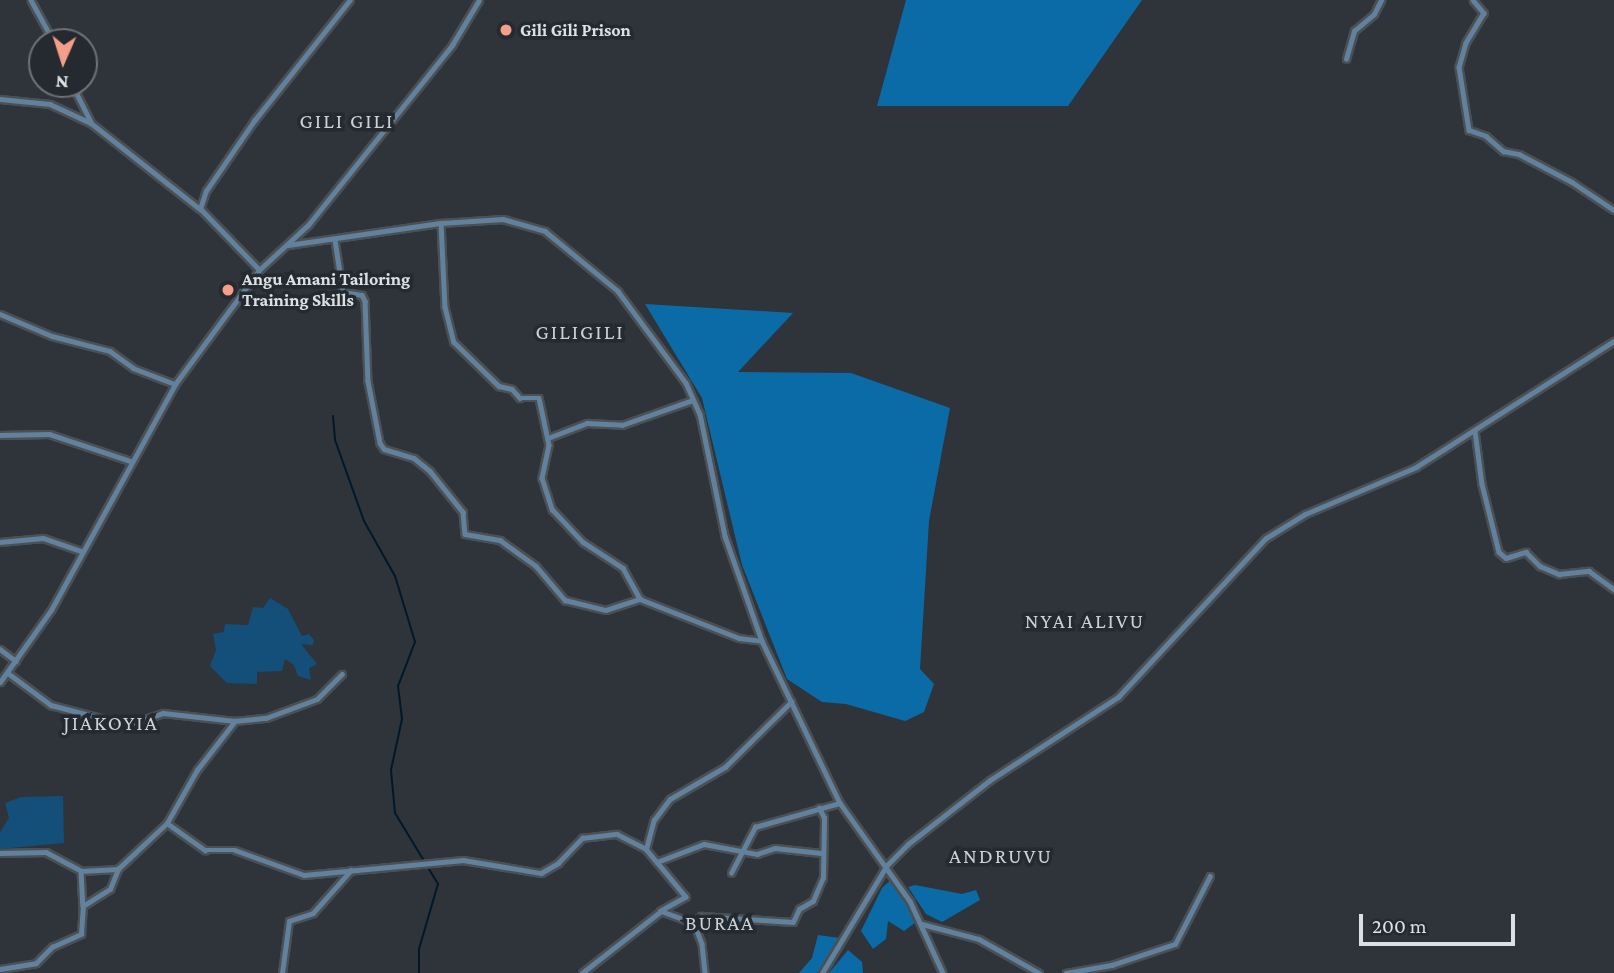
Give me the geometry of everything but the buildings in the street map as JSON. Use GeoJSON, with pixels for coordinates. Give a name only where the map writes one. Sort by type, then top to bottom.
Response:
{"type":"FeatureCollection","features":[{"type":"Feature","properties":{"kind":"street"},"geometry":{"type":"LineString","coordinates":[[31,0],[46,28]]}},
{"type":"Feature","properties":{"kind":"street"},"geometry":{"type":"LineString","coordinates":[[200,209],[206,191],[239,142],[350,0]]}},
{"type":"Feature","properties":{"kind":"street"},"geometry":{"type":"LineString","coordinates":[[0,682],[51,610],[174,384],[259,270],[288,245],[452,45],[479,0]]}},
{"type":"Feature","properties":{"kind":"street"},"geometry":{"type":"LineString","coordinates":[[1346,58],[1354,31],[1374,15],[1381,0]]}},
{"type":"Feature","properties":{"kind":"street"},"geometry":{"type":"LineString","coordinates":[[1473,0],[1482,8],[1483,18],[1466,43],[1459,67],[1469,130],[1486,136],[1503,151],[1519,154],[1572,182],[1614,210]]}},
{"type":"Feature","properties":{"kind":"street"},"geometry":{"type":"LineString","coordinates":[[79,98],[91,122]]}},
{"type":"Feature","properties":{"kind":"street"},"geometry":{"type":"LineString","coordinates":[[0,99],[50,104],[91,122],[200,209],[259,270]]}},
{"type":"Feature","properties":{"kind":"street"},"geometry":{"type":"LineString","coordinates":[[288,245],[441,223],[503,219],[545,231],[618,290],[658,341],[694,400],[724,536],[762,641],[840,803],[887,865],[922,923],[943,973]]}},
{"type":"Feature","properties":{"kind":"street"},"geometry":{"type":"LineString","coordinates":[[441,223],[445,307],[454,342],[499,386],[512,388],[520,398],[540,398],[548,438],[542,478],[557,520],[624,568],[640,599]]}},
{"type":"Feature","properties":{"kind":"street"},"geometry":{"type":"LineString","coordinates":[[335,240],[343,292],[362,295],[365,301],[368,380],[384,449],[420,461],[463,512],[463,533],[500,540],[536,566],[565,600],[606,610],[640,599],[738,638],[762,641]]}},
{"type":"Feature","properties":{"kind":"street"},"geometry":{"type":"LineString","coordinates":[[0,314],[52,336],[110,351],[133,368],[174,384]]}},
{"type":"Feature","properties":{"kind":"street"},"geometry":{"type":"LineString","coordinates":[[822,973],[887,865],[990,780],[1118,697],[1266,538],[1305,514],[1416,467],[1614,341]]}},
{"type":"Feature","properties":{"kind":"street"},"geometry":{"type":"LineString","coordinates":[[548,438],[586,423],[622,425],[694,400]]}},
{"type":"Feature","properties":{"kind":"street"},"geometry":{"type":"LineString","coordinates":[[1475,431],[1482,484],[1499,552],[1506,558],[1527,552],[1540,566],[1559,574],[1589,571],[1614,589]]}},
{"type":"Feature","properties":{"kind":"street"},"geometry":{"type":"LineString","coordinates":[[0,435],[49,434],[130,461]]}},
{"type":"Feature","properties":{"kind":"street"},"geometry":{"type":"LineString","coordinates":[[0,542],[43,538],[81,551]]}},
{"type":"Feature","properties":{"kind":"street"},"geometry":{"type":"LineString","coordinates":[[0,649],[16,661]]}},
{"type":"Feature","properties":{"kind":"street"},"geometry":{"type":"LineString","coordinates":[[8,673],[51,705],[93,713],[120,724],[163,713],[235,721],[266,718],[304,705],[330,690],[342,674]]}},
{"type":"Feature","properties":{"kind":"street"},"geometry":{"type":"LineString","coordinates":[[646,849],[654,820],[670,799],[725,767],[791,702]]}},
{"type":"Feature","properties":{"kind":"street"},"geometry":{"type":"LineString","coordinates":[[83,906],[110,889],[118,869],[167,823],[197,770],[235,721]]}},
{"type":"Feature","properties":{"kind":"street"},"geometry":{"type":"LineString","coordinates":[[731,873],[755,827],[840,803]]}},
{"type":"Feature","properties":{"kind":"street"},"geometry":{"type":"LineString","coordinates":[[661,911],[694,923],[709,916],[791,923],[820,888],[825,867],[821,853],[824,818],[819,808]]}},
{"type":"Feature","properties":{"kind":"street"},"geometry":{"type":"LineString","coordinates":[[167,823],[205,850],[235,850],[304,875],[351,869],[427,867],[463,860],[541,873],[558,863],[579,839],[617,834],[646,849],[686,897],[661,911],[583,973]]}},
{"type":"Feature","properties":{"kind":"street"},"geometry":{"type":"LineString","coordinates":[[657,862],[697,845],[743,849],[757,854],[775,848],[821,853]]}},
{"type":"Feature","properties":{"kind":"street"},"geometry":{"type":"LineString","coordinates":[[0,853],[46,852],[81,871],[118,869]]}},
{"type":"Feature","properties":{"kind":"street"},"geometry":{"type":"LineString","coordinates":[[282,973],[289,921],[318,908],[351,869]]}},
{"type":"Feature","properties":{"kind":"street"},"geometry":{"type":"LineString","coordinates":[[0,969],[36,963],[52,947],[80,934],[83,906],[81,871]]}},
{"type":"Feature","properties":{"kind":"street"},"geometry":{"type":"LineString","coordinates":[[1066,973],[1112,965],[1175,944],[1210,876]]}},
{"type":"Feature","properties":{"kind":"street"},"geometry":{"type":"LineString","coordinates":[[694,923],[702,944],[705,973]]}},
{"type":"Feature","properties":{"kind":"street"},"geometry":{"type":"LineString","coordinates":[[922,923],[987,942],[1039,973]]}},
{"type":"Feature","properties":{"kind":"shaded area"},"geometry":{"type":"Polygon","coordinates":[[[906,0],[1142,0],[1068,106],[877,106],[906,0]]]}},
{"type":"Feature","properties":{"kind":"shaded area"},"geometry":{"type":"Polygon","coordinates":[[[645,304],[793,313],[738,372],[851,373],[950,408],[929,521],[920,669],[934,684],[924,712],[905,721],[846,704],[822,702],[787,679],[742,565],[702,398],[645,304]]]}},
{"type":"Feature","properties":{"kind":"shaded area"},"geometry":{"type":"Polygon","coordinates":[[[270,598],[288,609],[302,636],[309,634],[314,640],[313,645],[301,644],[317,664],[309,668],[311,680],[298,676],[294,665],[285,659],[282,671],[257,672],[257,684],[227,683],[210,666],[216,650],[213,634],[224,632],[225,624],[248,625],[253,607],[263,608],[270,598]]]}},
{"type":"Feature","properties":{"kind":"shaded area"},"geometry":{"type":"Polygon","coordinates":[[[63,796],[64,843],[0,849],[0,832],[9,818],[5,803],[21,797],[63,796]]]}},
{"type":"Feature","properties":{"kind":"shaded area"},"geometry":{"type":"Polygon","coordinates":[[[893,878],[916,922],[904,931],[888,921],[886,939],[873,949],[861,931],[882,888],[893,878]]]}},
{"type":"Feature","properties":{"kind":"shaded area"},"geometry":{"type":"Polygon","coordinates":[[[915,885],[962,894],[976,890],[980,900],[942,922],[926,914],[908,887],[915,885]]]}},
{"type":"Feature","properties":{"kind":"shaded area"},"geometry":{"type":"Polygon","coordinates":[[[818,935],[840,938],[817,973],[799,973],[812,958],[818,935]]]}},
{"type":"Feature","properties":{"kind":"shaded area"},"geometry":{"type":"Polygon","coordinates":[[[848,950],[862,962],[863,973],[829,973],[848,950]]]}},
{"type":"Feature","properties":{"kind":"waterway"},"geometry":{"type":"LineString","coordinates":[[333,416],[335,440],[364,521],[395,576],[415,642],[398,686],[402,719],[391,770],[395,813],[438,884],[419,949],[419,973]]}},
{"type":"Feature","properties":{"kind":"place","name":"Gili Gili Prison"},"geometry":{"type":"Point","coordinates":[506,30]}},
{"type":"Feature","properties":{"kind":"place","name":"Angu Amani Tailoring Training Skills"},"geometry":{"type":"Point","coordinates":[228,290]}},
{"type":"Feature","properties":{"kind":"district","name":"GILI GILI"},"geometry":{"type":"Point","coordinates":[347,121]}},
{"type":"Feature","properties":{"kind":"district","name":"GILIGILI"},"geometry":{"type":"Point","coordinates":[580,332]}},
{"type":"Feature","properties":{"kind":"district","name":"NYAI ALIVU"},"geometry":{"type":"Point","coordinates":[1085,621]}},
{"type":"Feature","properties":{"kind":"district","name":"JIAKOYIA"},"geometry":{"type":"Point","coordinates":[111,723]}},
{"type":"Feature","properties":{"kind":"district","name":"ANDRUVU"},"geometry":{"type":"Point","coordinates":[1001,856]}},
{"type":"Feature","properties":{"kind":"district","name":"BURAA"},"geometry":{"type":"Point","coordinates":[720,923]}}]}
